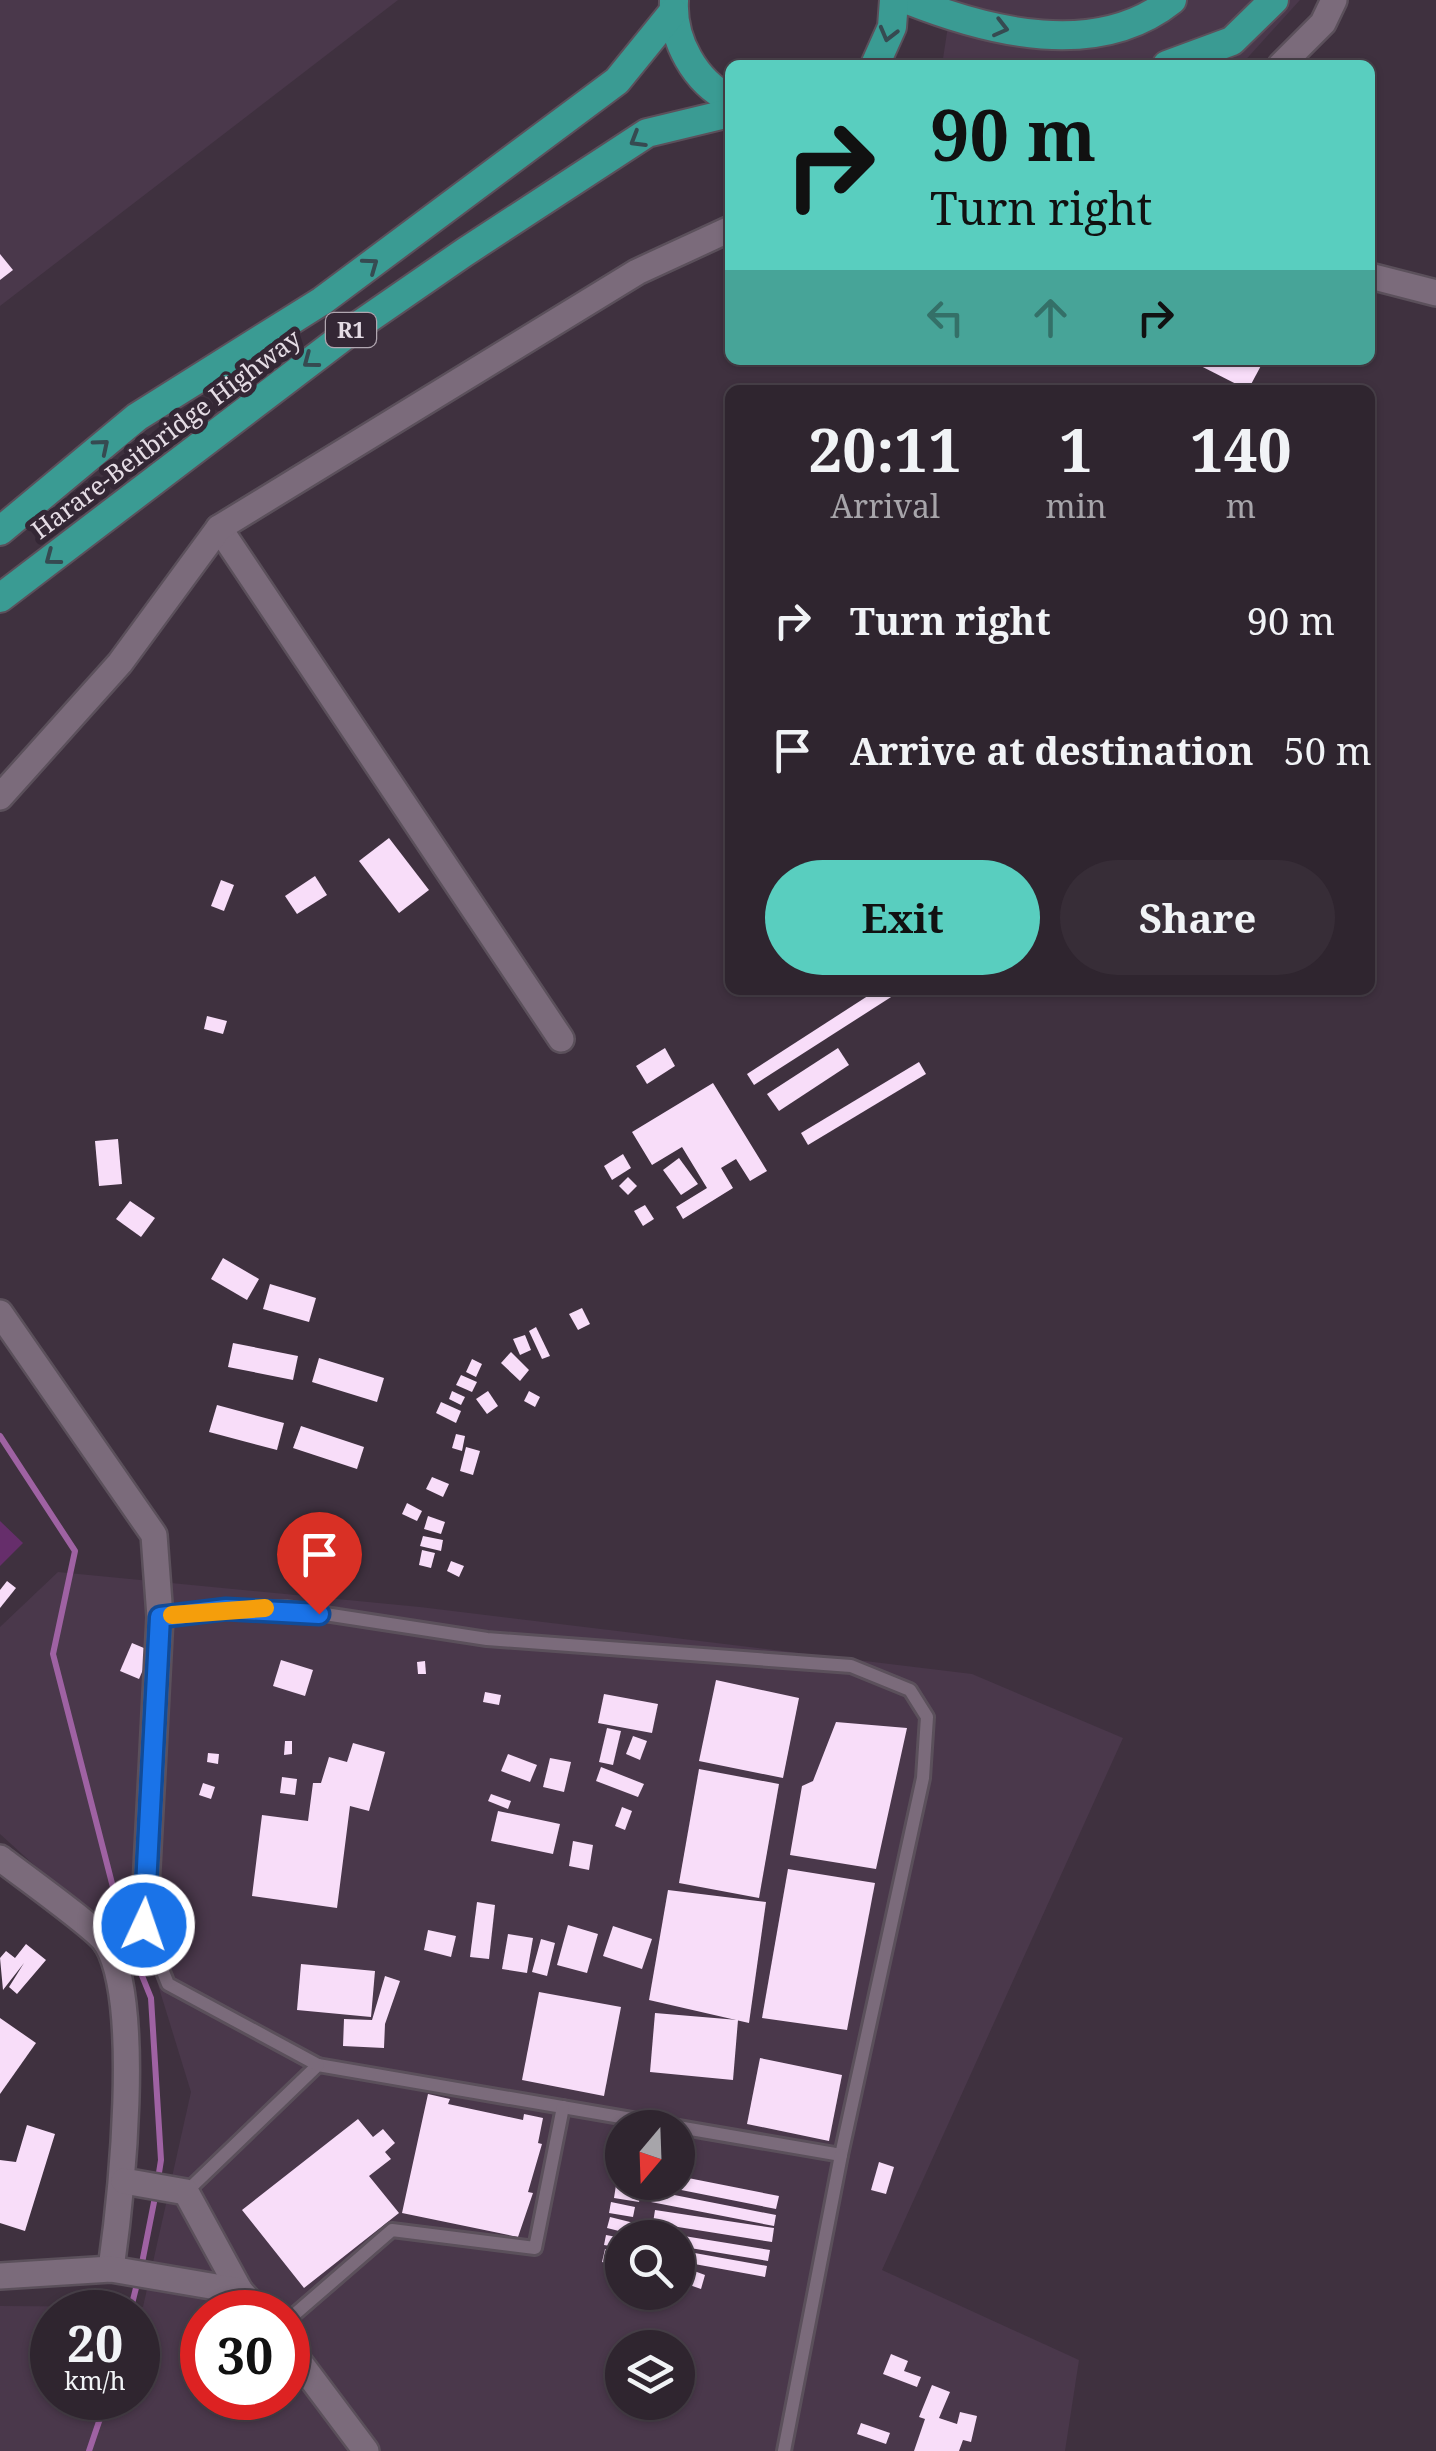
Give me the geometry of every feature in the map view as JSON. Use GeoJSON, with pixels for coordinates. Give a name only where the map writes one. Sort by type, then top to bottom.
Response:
{"type":"FeatureCollection","features":[{"type":"Feature","properties":{"kind":"highway"},"geometry":{"type":"LineString","coordinates":[[878,60],[892,27],[894,0]]}},
{"type":"Feature","properties":{"kind":"highway"},"geometry":{"type":"LineString","coordinates":[[921,2],[1010,31],[1058,36],[1113,30],[1172,0]]}},
{"type":"Feature","properties":{"kind":"highway"},"geometry":{"type":"LineString","coordinates":[[1181,60],[1232,41],[1274,0]]}},
{"type":"Feature","properties":{"kind":"highway","name":"Harare-Beitbridge Highway"},"geometry":{"type":"LineString","coordinates":[[674,6],[681,44],[697,72],[725,95]]}},
{"type":"Feature","properties":{"kind":"highway","name":"Harare-Beitbridge Highway"},"geometry":{"type":"LineString","coordinates":[[0,531],[137,417],[322,301],[617,82],[674,6]]}},
{"type":"Feature","properties":{"kind":"highway","name":"Harare-Beitbridge Highway"},"geometry":{"type":"LineString","coordinates":[[0,598],[352,330],[450,262],[647,134],[725,114]]}},
{"type":"Feature","properties":{"kind":"street"},"geometry":{"type":"LineString","coordinates":[[1286,60],[1323,23],[1334,0]]}},
{"type":"Feature","properties":{"kind":"street"},"geometry":{"type":"LineString","coordinates":[[0,797],[120,663],[219,528],[637,272],[725,231]]}},
{"type":"Feature","properties":{"kind":"street"},"geometry":{"type":"LineString","coordinates":[[1375,277],[1436,293]]}},
{"type":"Feature","properties":{"kind":"street"},"geometry":{"type":"LineString","coordinates":[[219,528],[561,1039]]}},
{"type":"Feature","properties":{"kind":"street"},"geometry":{"type":"LineString","coordinates":[[0,1313],[154,1536],[160,1617],[125,1934],[124,2006],[156,2187],[129,2272]]}},
{"type":"Feature","properties":{"kind":"street"},"geometry":{"type":"LineString","coordinates":[[0,1858],[125,1934]]}},
{"type":"Feature","properties":{"kind":"street"},"geometry":{"type":"LineString","coordinates":[[156,2187],[239,2290]]}},
{"type":"Feature","properties":{"kind":"street"},"geometry":{"type":"LineString","coordinates":[[0,2276],[129,2272],[234,2290]]}},
{"type":"Feature","properties":{"kind":"street"},"geometry":{"type":"LineString","coordinates":[[310,2376],[366,2451]]}},
{"type":"Feature","properties":{"kind":"lane"},"geometry":{"type":"LineString","coordinates":[[160,1617],[226,1609],[286,1608],[487,1639],[851,1666],[910,1690],[927,1717],[922,1778],[841,2155],[784,2451]]}},
{"type":"Feature","properties":{"kind":"lane"},"geometry":{"type":"LineString","coordinates":[[125,1934],[168,1984],[318,2065],[841,2155]]}},
{"type":"Feature","properties":{"kind":"lane"},"geometry":{"type":"LineString","coordinates":[[156,2187],[318,2065]]}},
{"type":"Feature","properties":{"kind":"lane"},"geometry":{"type":"LineString","coordinates":[[310,2301],[392,2230],[536,2248],[563,2107]]}},
{"type":"Feature","properties":{"kind":"shaded area"},"geometry":{"type":"Polygon","coordinates":[[[0,0],[398,0],[0,306],[0,0]]]}},
{"type":"Feature","properties":{"kind":"shaded area"},"geometry":{"type":"Polygon","coordinates":[[[952,0],[1300,0],[1246,60],[943,60],[952,0]]]}},
{"type":"Feature","properties":{"kind":"shaded area"},"geometry":{"type":"Polygon","coordinates":[[[0,1521],[23,1543],[0,1566],[0,1521]]]}},
{"type":"Feature","properties":{"kind":"shaded area"},"geometry":{"type":"Polygon","coordinates":[[[58,1572],[420,1607],[972,1674],[1123,1738],[882,2270],[1079,2360],[1065,2451],[0,2451],[0,2306],[30,2306],[30,2420],[160,2420],[160,2290],[147,2290],[191,2092],[155,1975],[0,1834],[0,1627],[58,1572]]]}},
{"type":"Feature","properties":{"kind":"building"},"geometry":{"type":"Polygon","coordinates":[[[0,254],[13,270],[0,280],[0,254]]]}},
{"type":"Feature","properties":{"kind":"building"},"geometry":{"type":"Polygon","coordinates":[[[1199,365],[1261,365],[1251,385],[1238,385],[1199,365]]]}},
{"type":"Feature","properties":{"kind":"building"},"geometry":{"type":"Polygon","coordinates":[[[389,838],[429,890],[399,913],[359,861],[389,838]]]}},
{"type":"Feature","properties":{"kind":"building"},"geometry":{"type":"Polygon","coordinates":[[[315,876],[327,895],[297,914],[285,896],[315,876]]]}},
{"type":"Feature","properties":{"kind":"building"},"geometry":{"type":"Polygon","coordinates":[[[221,880],[234,885],[224,911],[211,906],[221,880]]]}},
{"type":"Feature","properties":{"kind":"building"},"geometry":{"type":"Polygon","coordinates":[[[869,995],[894,995],[754,1085],[747,1074],[869,995]]]}},
{"type":"Feature","properties":{"kind":"building"},"geometry":{"type":"Polygon","coordinates":[[[207,1016],[227,1021],[223,1034],[204,1029],[207,1016]]]}},
{"type":"Feature","properties":{"kind":"building"},"geometry":{"type":"Polygon","coordinates":[[[665,1048],[675,1066],[647,1084],[636,1066],[665,1048]]]}},
{"type":"Feature","properties":{"kind":"building"},"geometry":{"type":"Polygon","coordinates":[[[838,1048],[849,1065],[779,1111],[767,1094],[838,1048]]]}},
{"type":"Feature","properties":{"kind":"building"},"geometry":{"type":"Polygon","coordinates":[[[919,1062],[926,1074],[808,1145],[801,1133],[919,1062]]]}},
{"type":"Feature","properties":{"kind":"building"},"geometry":{"type":"Polygon","coordinates":[[[713,1083],[767,1171],[750,1181],[736,1159],[721,1168],[733,1188],[683,1219],[676,1207],[707,1188],[682,1147],[652,1165],[632,1132],[713,1083]]]}},
{"type":"Feature","properties":{"kind":"building"},"geometry":{"type":"Polygon","coordinates":[[[118,1139],[122,1184],[99,1186],[95,1141],[118,1139]]]}},
{"type":"Feature","properties":{"kind":"building"},"geometry":{"type":"Polygon","coordinates":[[[623,1154],[631,1168],[612,1180],[604,1166],[623,1154]]]}},
{"type":"Feature","properties":{"kind":"building"},"geometry":{"type":"Polygon","coordinates":[[[679,1158],[698,1184],[681,1195],[663,1170],[679,1158]]]}},
{"type":"Feature","properties":{"kind":"building"},"geometry":{"type":"Polygon","coordinates":[[[628,1177],[637,1186],[628,1195],[619,1186],[628,1177]]]}},
{"type":"Feature","properties":{"kind":"building"},"geometry":{"type":"Polygon","coordinates":[[[130,1201],[155,1218],[141,1237],[116,1219],[130,1201]]]}},
{"type":"Feature","properties":{"kind":"building"},"geometry":{"type":"Polygon","coordinates":[[[645,1205],[654,1219],[643,1226],[634,1211],[645,1205]]]}},
{"type":"Feature","properties":{"kind":"building"},"geometry":{"type":"Polygon","coordinates":[[[223,1258],[259,1279],[247,1300],[211,1279],[223,1258]]]}},
{"type":"Feature","properties":{"kind":"building"},"geometry":{"type":"Polygon","coordinates":[[[270,1284],[316,1298],[309,1322],[263,1309],[270,1284]]]}},
{"type":"Feature","properties":{"kind":"building"},"geometry":{"type":"Polygon","coordinates":[[[582,1308],[590,1324],[578,1330],[569,1314],[582,1308]]]}},
{"type":"Feature","properties":{"kind":"building"},"geometry":{"type":"Polygon","coordinates":[[[536,1327],[550,1356],[542,1359],[529,1331],[536,1327]]]}},
{"type":"Feature","properties":{"kind":"building"},"geometry":{"type":"Polygon","coordinates":[[[525,1335],[531,1350],[520,1355],[513,1339],[525,1335]]]}},
{"type":"Feature","properties":{"kind":"building"},"geometry":{"type":"Polygon","coordinates":[[[233,1343],[298,1356],[293,1380],[228,1367],[233,1343]]]}},
{"type":"Feature","properties":{"kind":"building"},"geometry":{"type":"Polygon","coordinates":[[[511,1352],[529,1370],[520,1381],[501,1363],[511,1352]]]}},
{"type":"Feature","properties":{"kind":"building"},"geometry":{"type":"Polygon","coordinates":[[[319,1358],[384,1378],[377,1402],[312,1382],[319,1358]]]}},
{"type":"Feature","properties":{"kind":"building"},"geometry":{"type":"Polygon","coordinates":[[[472,1359],[482,1364],[476,1377],[466,1372],[472,1359]]]}},
{"type":"Feature","properties":{"kind":"building"},"geometry":{"type":"Polygon","coordinates":[[[461,1375],[477,1382],[472,1392],[456,1385],[461,1375]]]}},
{"type":"Feature","properties":{"kind":"building"},"geometry":{"type":"Polygon","coordinates":[[[452,1391],[465,1397],[461,1405],[449,1399],[452,1391]]]}},
{"type":"Feature","properties":{"kind":"building"},"geometry":{"type":"Polygon","coordinates":[[[488,1391],[498,1406],[487,1414],[476,1399],[488,1391]]]}},
{"type":"Feature","properties":{"kind":"building"},"geometry":{"type":"Polygon","coordinates":[[[529,1391],[540,1397],[535,1407],[524,1401],[529,1391]]]}},
{"type":"Feature","properties":{"kind":"building"},"geometry":{"type":"Polygon","coordinates":[[[441,1402],[461,1411],[456,1423],[436,1413],[441,1402]]]}},
{"type":"Feature","properties":{"kind":"building"},"geometry":{"type":"Polygon","coordinates":[[[217,1405],[284,1423],[277,1450],[209,1432],[217,1405]]]}},
{"type":"Feature","properties":{"kind":"building"},"geometry":{"type":"Polygon","coordinates":[[[301,1426],[364,1447],[357,1469],[293,1448],[301,1426]]]}},
{"type":"Feature","properties":{"kind":"building"},"geometry":{"type":"Polygon","coordinates":[[[456,1434],[465,1436],[462,1451],[452,1448],[456,1434]]]}},
{"type":"Feature","properties":{"kind":"building"},"geometry":{"type":"Polygon","coordinates":[[[466,1447],[480,1451],[473,1475],[460,1471],[466,1447]]]}},
{"type":"Feature","properties":{"kind":"building"},"geometry":{"type":"Polygon","coordinates":[[[432,1477],[449,1484],[443,1497],[426,1489],[432,1477]]]}},
{"type":"Feature","properties":{"kind":"building"},"geometry":{"type":"Polygon","coordinates":[[[407,1503],[422,1511],[417,1521],[402,1514],[407,1503]]]}},
{"type":"Feature","properties":{"kind":"building"},"geometry":{"type":"Polygon","coordinates":[[[428,1516],[445,1522],[441,1534],[424,1529],[428,1516]]]}},
{"type":"Feature","properties":{"kind":"building"},"geometry":{"type":"Polygon","coordinates":[[[423,1536],[443,1540],[441,1551],[420,1546],[423,1536]]]}},
{"type":"Feature","properties":{"kind":"building"},"geometry":{"type":"Polygon","coordinates":[[[422,1550],[435,1553],[431,1568],[419,1565],[422,1550]]]}},
{"type":"Feature","properties":{"kind":"building"},"geometry":{"type":"Polygon","coordinates":[[[451,1561],[464,1566],[459,1577],[447,1571],[451,1561]]]}},
{"type":"Feature","properties":{"kind":"building"},"geometry":{"type":"Polygon","coordinates":[[[7,1581],[16,1588],[0,1608],[0,1590],[7,1581]]]}},
{"type":"Feature","properties":{"kind":"building"},"geometry":{"type":"Polygon","coordinates":[[[132,1643],[151,1651],[139,1679],[120,1671],[132,1643]]]}},
{"type":"Feature","properties":{"kind":"building"},"geometry":{"type":"Polygon","coordinates":[[[281,1660],[313,1670],[305,1696],[273,1686],[281,1660]]]}},
{"type":"Feature","properties":{"kind":"building"},"geometry":{"type":"Polygon","coordinates":[[[425,1661],[426,1674],[418,1674],[417,1662],[425,1661]]]}},
{"type":"Feature","properties":{"kind":"building"},"geometry":{"type":"Polygon","coordinates":[[[716,1680],[799,1698],[783,1778],[699,1761],[716,1680]]]}},
{"type":"Feature","properties":{"kind":"building"},"geometry":{"type":"Polygon","coordinates":[[[485,1692],[501,1695],[499,1705],[483,1702],[485,1692]]]}},
{"type":"Feature","properties":{"kind":"building"},"geometry":{"type":"Polygon","coordinates":[[[604,1694],[658,1704],[652,1733],[598,1723],[604,1694]]]}},
{"type":"Feature","properties":{"kind":"building"},"geometry":{"type":"Polygon","coordinates":[[[836,1722],[907,1728],[876,1869],[790,1855],[802,1786],[813,1781],[836,1722]]]}},
{"type":"Feature","properties":{"kind":"building"},"geometry":{"type":"Polygon","coordinates":[[[607,1728],[621,1731],[613,1765],[599,1762],[607,1728]]]}},
{"type":"Feature","properties":{"kind":"building"},"geometry":{"type":"Polygon","coordinates":[[[633,1736],[647,1741],[640,1760],[626,1754],[633,1736]]]}},
{"type":"Feature","properties":{"kind":"building"},"geometry":{"type":"Polygon","coordinates":[[[285,1741],[292,1741],[292,1754],[284,1755],[285,1741]]]}},
{"type":"Feature","properties":{"kind":"building"},"geometry":{"type":"Polygon","coordinates":[[[353,1743],[385,1752],[369,1811],[350,1806],[337,1908],[252,1896],[262,1815],[308,1821],[313,1783],[321,1783],[329,1757],[347,1762],[353,1743]]]}},
{"type":"Feature","properties":{"kind":"building"},"geometry":{"type":"Polygon","coordinates":[[[208,1753],[219,1754],[218,1764],[207,1762],[208,1753]]]}},
{"type":"Feature","properties":{"kind":"building"},"geometry":{"type":"Polygon","coordinates":[[[508,1754],[537,1765],[530,1782],[501,1771],[508,1754]]]}},
{"type":"Feature","properties":{"kind":"building"},"geometry":{"type":"Polygon","coordinates":[[[550,1758],[571,1762],[564,1792],[543,1787],[550,1758]]]}},
{"type":"Feature","properties":{"kind":"building"},"geometry":{"type":"Polygon","coordinates":[[[601,1767],[644,1784],[638,1797],[596,1781],[601,1767]]]}},
{"type":"Feature","properties":{"kind":"building"},"geometry":{"type":"Polygon","coordinates":[[[699,1769],[779,1784],[759,1898],[679,1883],[699,1769]]]}},
{"type":"Feature","properties":{"kind":"building"},"geometry":{"type":"Polygon","coordinates":[[[282,1777],[297,1779],[295,1795],[280,1793],[282,1777]]]}},
{"type":"Feature","properties":{"kind":"building"},"geometry":{"type":"Polygon","coordinates":[[[203,1783],[215,1787],[211,1799],[199,1795],[203,1783]]]}},
{"type":"Feature","properties":{"kind":"building"},"geometry":{"type":"Polygon","coordinates":[[[491,1794],[511,1801],[508,1809],[488,1801],[491,1794]]]}},
{"type":"Feature","properties":{"kind":"building"},"geometry":{"type":"Polygon","coordinates":[[[622,1807],[632,1811],[625,1830],[615,1826],[622,1807]]]}},
{"type":"Feature","properties":{"kind":"building"},"geometry":{"type":"Polygon","coordinates":[[[498,1811],[560,1824],[553,1854],[491,1841],[498,1811]]]}},
{"type":"Feature","properties":{"kind":"building"},"geometry":{"type":"Polygon","coordinates":[[[573,1841],[593,1845],[589,1870],[569,1866],[573,1841]]]}},
{"type":"Feature","properties":{"kind":"building"},"geometry":{"type":"Polygon","coordinates":[[[788,1869],[875,1883],[847,2030],[762,2018],[788,1869]]]}},
{"type":"Feature","properties":{"kind":"building"},"geometry":{"type":"Polygon","coordinates":[[[668,1890],[766,1902],[749,2023],[649,2000],[668,1890]]]}},
{"type":"Feature","properties":{"kind":"building"},"geometry":{"type":"Polygon","coordinates":[[[477,1902],[495,1905],[489,1959],[470,1957],[477,1902]]]}},
{"type":"Feature","properties":{"kind":"building"},"geometry":{"type":"Polygon","coordinates":[[[568,1925],[598,1934],[587,1973],[557,1965],[568,1925]]]}},
{"type":"Feature","properties":{"kind":"building"},"geometry":{"type":"Polygon","coordinates":[[[613,1926],[652,1939],[642,1969],[603,1956],[613,1926]]]}},
{"type":"Feature","properties":{"kind":"building"},"geometry":{"type":"Polygon","coordinates":[[[428,1930],[456,1936],[451,1957],[424,1950],[428,1930]]]}},
{"type":"Feature","properties":{"kind":"building"},"geometry":{"type":"Polygon","coordinates":[[[508,1934],[533,1938],[527,1973],[502,1969],[508,1934]]]}},
{"type":"Feature","properties":{"kind":"building"},"geometry":{"type":"Polygon","coordinates":[[[541,1939],[555,1943],[547,1976],[532,1972],[541,1939]]]}},
{"type":"Feature","properties":{"kind":"building"},"geometry":{"type":"Polygon","coordinates":[[[26,1944],[46,1960],[17,1994],[9,1987],[24,1963],[3,1990],[0,1958],[6,1951],[15,1958],[26,1944]]]}},
{"type":"Feature","properties":{"kind":"building"},"geometry":{"type":"Polygon","coordinates":[[[301,1964],[375,1971],[371,2017],[297,2010],[301,1964]]]}},
{"type":"Feature","properties":{"kind":"building"},"geometry":{"type":"Polygon","coordinates":[[[385,1976],[400,1981],[385,2024],[384,2048],[343,2046],[344,2019],[372,2020],[385,1976]]]}},
{"type":"Feature","properties":{"kind":"building"},"geometry":{"type":"Polygon","coordinates":[[[539,1992],[621,2007],[604,2096],[522,2080],[539,1992]]]}},
{"type":"Feature","properties":{"kind":"building"},"geometry":{"type":"Polygon","coordinates":[[[655,2013],[738,2020],[733,2080],[650,2072],[655,2013]]]}},
{"type":"Feature","properties":{"kind":"building"},"geometry":{"type":"Polygon","coordinates":[[[0,2018],[36,2043],[0,2094],[0,2018]]]}},
{"type":"Feature","properties":{"kind":"building"},"geometry":{"type":"Polygon","coordinates":[[[760,2058],[842,2075],[829,2141],[747,2124],[760,2058]]]}},
{"type":"Feature","properties":{"kind":"building"},"geometry":{"type":"Polygon","coordinates":[[[428,2094],[450,2099],[448,2104],[523,2120],[524,2114],[543,2118],[538,2143],[542,2144],[528,2192],[533,2193],[518,2237],[402,2213],[428,2094]]]}},
{"type":"Feature","properties":{"kind":"building"},"geometry":{"type":"Polygon","coordinates":[[[358,2119],[373,2137],[383,2129],[395,2143],[385,2152],[391,2159],[369,2176],[399,2213],[304,2288],[242,2210],[358,2119]]]}},
{"type":"Feature","properties":{"kind":"building"},"geometry":{"type":"Polygon","coordinates":[[[27,2125],[55,2134],[25,2231],[0,2223],[0,2160],[16,2162],[27,2125]]]}},
{"type":"Feature","properties":{"kind":"building"},"geometry":{"type":"Polygon","coordinates":[[[879,2162],[894,2167],[886,2194],[871,2190],[879,2162]]]}},
{"type":"Feature","properties":{"kind":"building"},"geometry":{"type":"Polygon","coordinates":[[[695,2179],[779,2196],[776,2209],[695,2193],[695,2179]]]}},
{"type":"Feature","properties":{"kind":"building"},"geometry":{"type":"Polygon","coordinates":[[[695,2199],[776,2215],[774,2226],[651,2202],[695,2199]]]}},
{"type":"Feature","properties":{"kind":"building"},"geometry":{"type":"Polygon","coordinates":[[[611,2202],[635,2207],[633,2217],[609,2213],[611,2202]]]}},
{"type":"Feature","properties":{"kind":"building"},"geometry":{"type":"Polygon","coordinates":[[[655,2210],[774,2228],[772,2242],[695,2230],[695,2220],[653,2220],[655,2210]]]}},
{"type":"Feature","properties":{"kind":"building"},"geometry":{"type":"Polygon","coordinates":[[[695,2238],[770,2250],[768,2261],[695,2249],[695,2238]]]}},
{"type":"Feature","properties":{"kind":"building"},"geometry":{"type":"Polygon","coordinates":[[[695,2253],[767,2266],[765,2277],[695,2264],[695,2253]]]}},
{"type":"Feature","properties":{"kind":"building"},"geometry":{"type":"Polygon","coordinates":[[[695,2271],[705,2275],[701,2289],[695,2287],[695,2271]]]}},
{"type":"Feature","properties":{"kind":"building"},"geometry":{"type":"Polygon","coordinates":[[[891,2354],[908,2361],[904,2371],[921,2377],[917,2387],[883,2374],[891,2354]]]}},
{"type":"Feature","properties":{"kind":"building"},"geometry":{"type":"Polygon","coordinates":[[[932,2385],[950,2392],[939,2418],[957,2424],[960,2412],[977,2416],[971,2442],[963,2440],[959,2451],[914,2451],[925,2419],[919,2417],[932,2385]]]}},
{"type":"Feature","properties":{"kind":"building"},"geometry":{"type":"Polygon","coordinates":[[[861,2423],[890,2433],[886,2444],[857,2434],[861,2423]]]}},
{"type":"Feature","properties":{"kind":"waterway"},"geometry":{"type":"LineString","coordinates":[[0,1436],[75,1551],[53,1654],[124,1930]]}},
{"type":"Feature","properties":{"kind":"waterway"},"geometry":{"type":"LineString","coordinates":[[128,1941],[151,1998],[161,2160],[158,2179]]}},
{"type":"Feature","properties":{"kind":"waterway"},"geometry":{"type":"LineString","coordinates":[[141,2268],[156,2192]]}},
{"type":"Feature","properties":{"kind":"waterway"},"geometry":{"type":"LineString","coordinates":[[136,2290],[138,2280]]}},
{"type":"Feature","properties":{"kind":"waterway"},"geometry":{"type":"LineString","coordinates":[[89,2451],[100,2420]]}},
{"type":"Feature","properties":{"kind":"slow traffic"},"geometry":{"type":"LineString","coordinates":[[172,1615],[265,1608]]}},
{"type":"Feature","properties":{"kind":"route"},"geometry":{"type":"LineString","coordinates":[[144,1925],[160,1617],[226,1609],[286,1608],[319,1614]]}}]}
